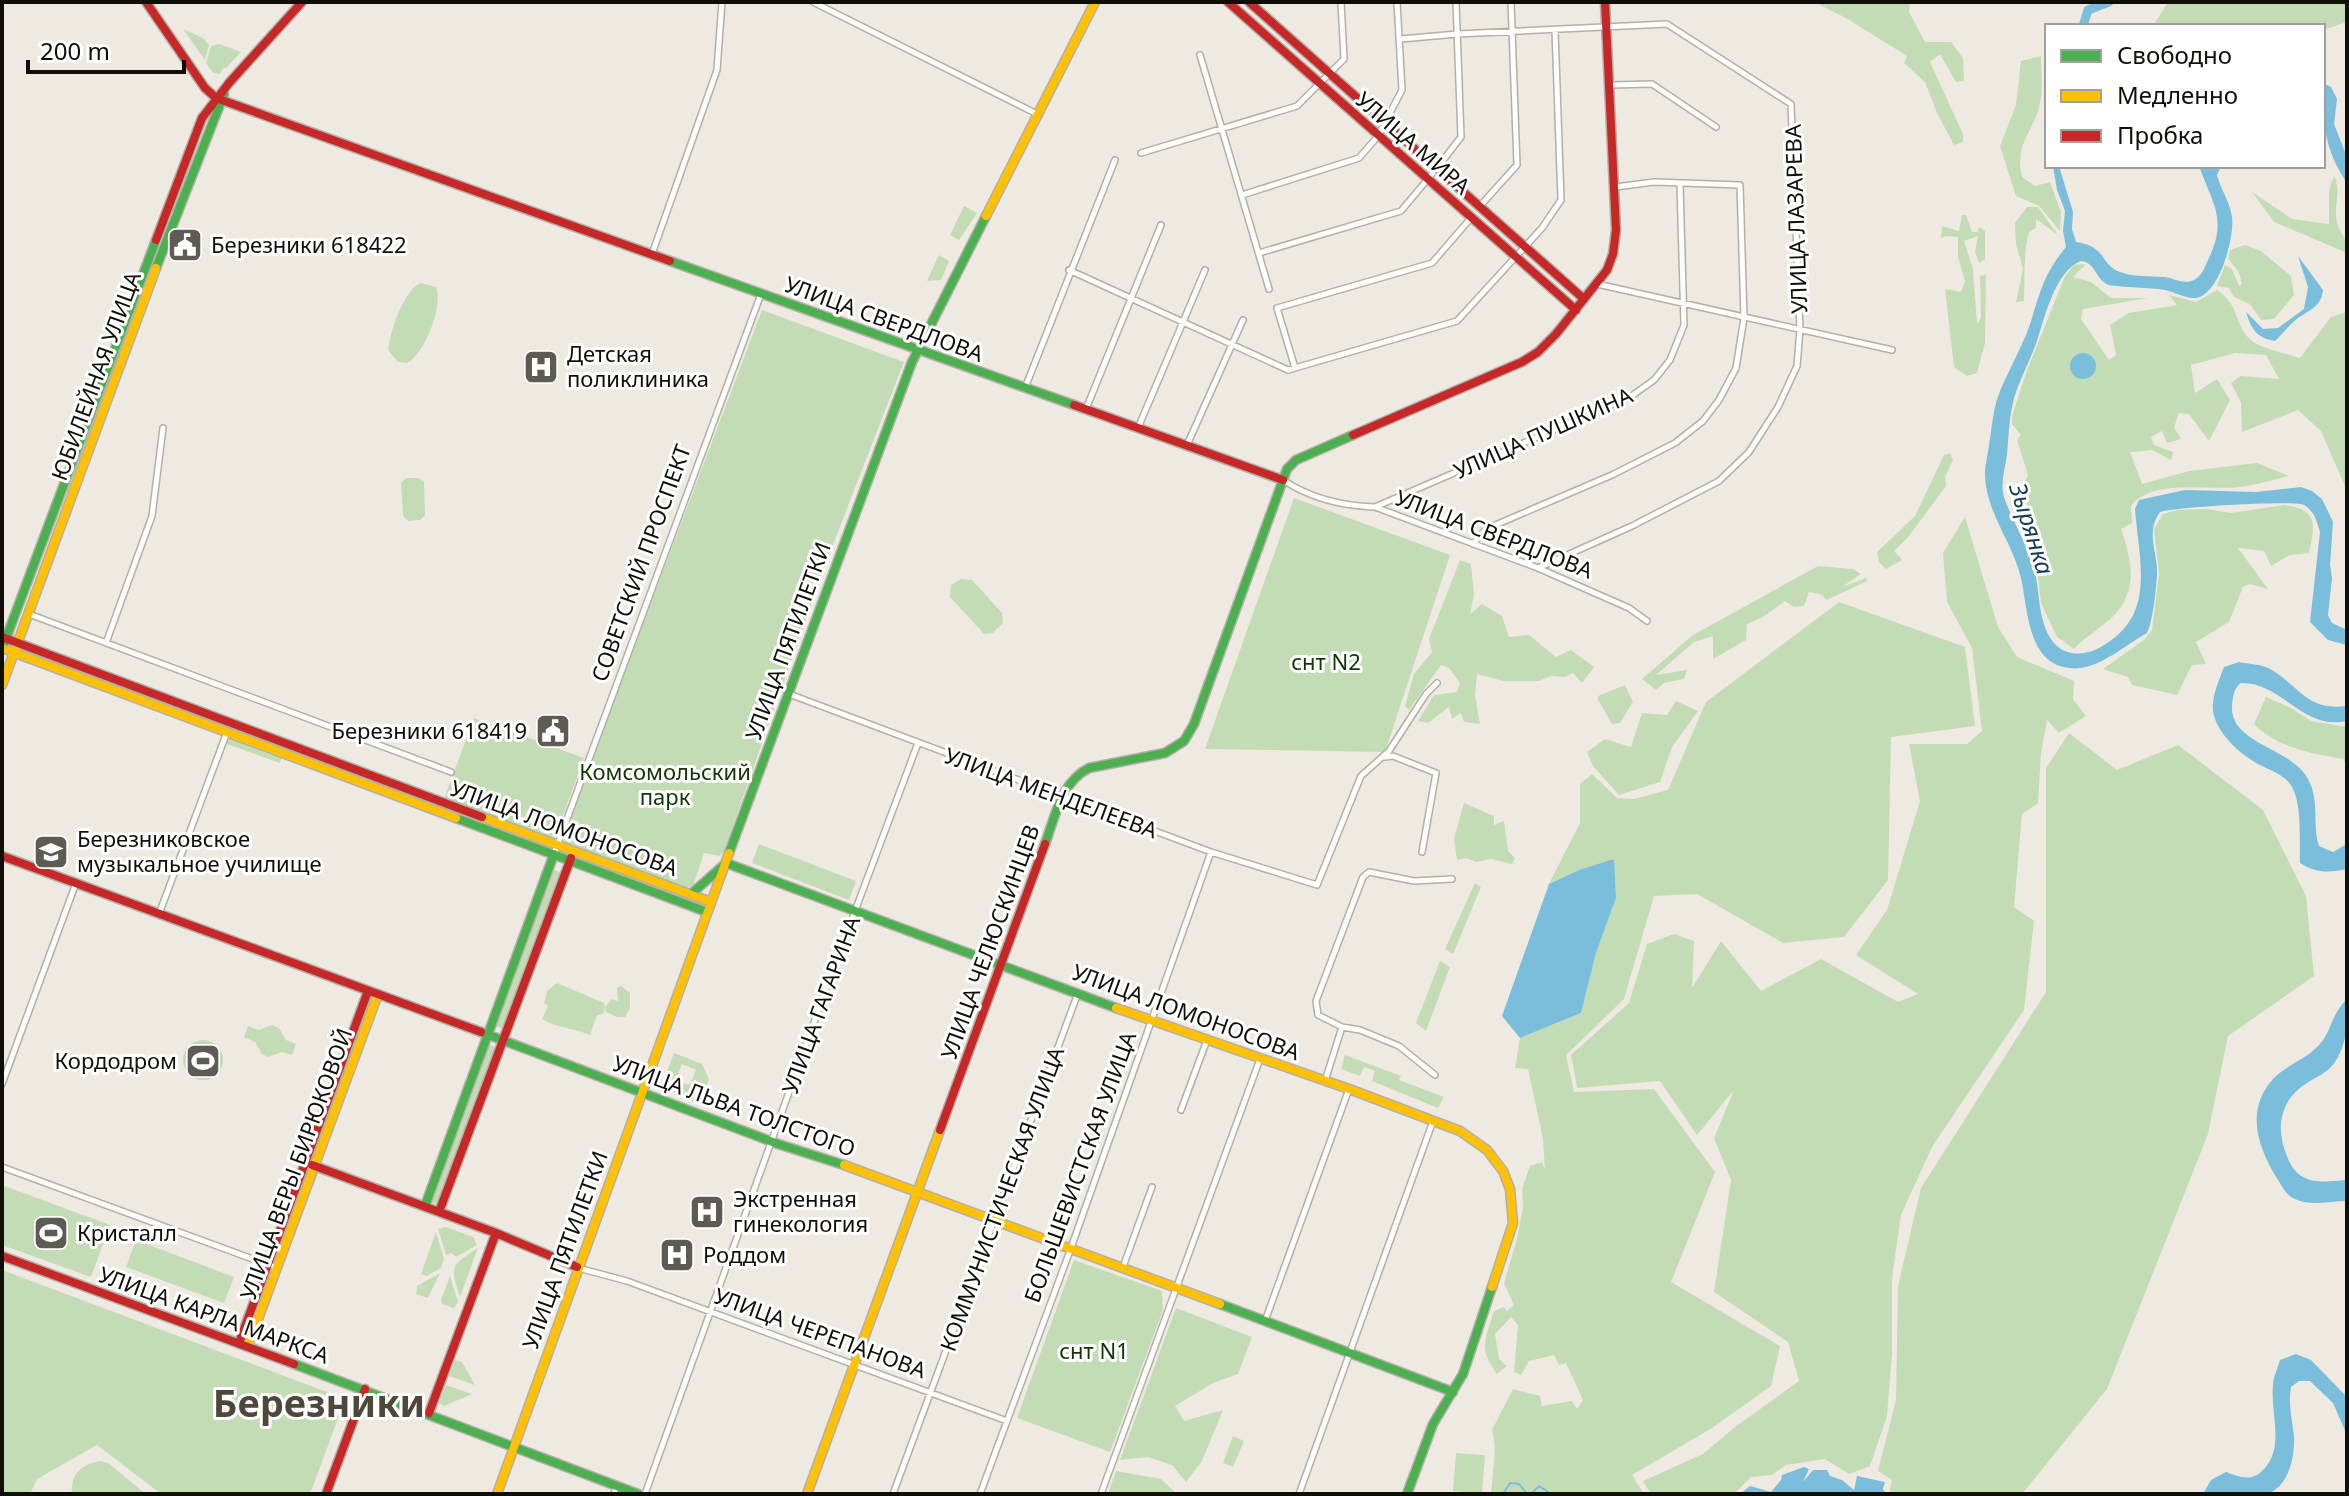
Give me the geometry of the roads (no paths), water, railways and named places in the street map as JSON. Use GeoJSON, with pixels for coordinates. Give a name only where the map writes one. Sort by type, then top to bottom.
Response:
{"type":"FeatureCollection","features":[{"type":"Feature","properties":{"kind":"main road"},"geometry":{"type":"LineString","coordinates":[[146,2],[205,88],[218,99]]}},
{"type":"Feature","properties":{"kind":"main road","name":"ЮБИЛЕЙНАЯ УЛИЦА"},"geometry":{"type":"LineString","coordinates":[[3,644],[198,128],[229,83],[302,2]]}},
{"type":"Feature","properties":{"kind":"main road","name":"УЛИЦА ПЯТИЛЕТКИ"},"geometry":{"type":"LineString","coordinates":[[497,1494],[707,912],[916,350],[1095,2]]}},
{"type":"Feature","properties":{"kind":"main road","name":"УЛИЦА МИРА"},"geometry":{"type":"LineString","coordinates":[[1228,2],[1576,310]]}},
{"type":"Feature","properties":{"kind":"main road","name":"УЛИЦА МИРА"},"geometry":{"type":"LineString","coordinates":[[1249,2],[1584,299]]}},
{"type":"Feature","properties":{"kind":"main road"},"geometry":{"type":"LineString","coordinates":[[1283,480],[1287,469],[1296,460],[1522,362],[1538,352],[1597,284],[1613,254],[1616,230],[1605,2]]}},
{"type":"Feature","properties":{"kind":"main road","name":"ЮБИЛЕЙНАЯ УЛИЦА"},"geometry":{"type":"LineString","coordinates":[[2,685],[218,99]]}},
{"type":"Feature","properties":{"kind":"main road","name":"УЛИЦА СВЕРДЛОВА"},"geometry":{"type":"LineString","coordinates":[[218,99],[1283,480]]}},
{"type":"Feature","properties":{"kind":"main road","name":"УЛИЦА ЧЕЛЮСКИНЦЕВ"},"geometry":{"type":"LineString","coordinates":[[807,1494],[1062,795],[1081,772],[1165,753],[1184,741],[1194,724],[1283,480]]}},
{"type":"Feature","properties":{"kind":"main road","name":"УЛИЦА ЛОМОНОСОВА"},"geometry":{"type":"LineString","coordinates":[[3,644],[557,844],[572,855],[707,912]]}},
{"type":"Feature","properties":{"kind":"main road","name":"УЛИЦА ЛОМОНОСОВА"},"geometry":{"type":"LineString","coordinates":[[16,648],[227,732],[554,854],[572,855],[686,892],[726,863],[1152,1021],[1349,1089],[1475,1140],[1495,1158],[1510,1189],[1513,1223],[1463,1374],[1433,1424],[1407,1494]]}},
{"type":"Feature","properties":{"kind":"main road"},"geometry":{"type":"LineString","coordinates":[[425,1206],[554,854]]}},
{"type":"Feature","properties":{"kind":"main road"},"geometry":{"type":"LineString","coordinates":[[439,1212],[572,855]]}},
{"type":"Feature","properties":{"kind":"main road","name":"УЛИЦА ЛЬВА ТОЛСТОГО"},"geometry":{"type":"LineString","coordinates":[[2,856],[503,1039],[771,1142],[1123,1267],[1453,1392]]}},
{"type":"Feature","properties":{"kind":"main road"},"geometry":{"type":"LineString","coordinates":[[679,901],[686,892],[711,902]]}},
{"type":"Feature","properties":{"kind":"main road","name":"УЛИЦА ВЕРЫ БИРЮКОВОЙ"},"geometry":{"type":"LineString","coordinates":[[243,1344],[373,992]]}},
{"type":"Feature","properties":{"kind":"main road","name":"УЛИЦА ЧЕРЕПАНОВА"},"geometry":{"type":"LineString","coordinates":[[310,1165],[496,1233],[577,1267]]}},
{"type":"Feature","properties":{"kind":"main road"},"geometry":{"type":"LineString","coordinates":[[429,1413],[496,1233]]}},
{"type":"Feature","properties":{"kind":"main road","name":"УЛИЦА КАРЛА МАРКСА"},"geometry":{"type":"LineString","coordinates":[[2,1256],[429,1413],[615,1490],[638,1494]]}},
{"type":"Feature","properties":{"kind":"main road"},"geometry":{"type":"LineString","coordinates":[[326,1494],[365,1389]]}},
{"type":"Feature","properties":{"kind":"street"},"geometry":{"type":"LineString","coordinates":[[651,255],[717,70],[722,2]]}},
{"type":"Feature","properties":{"kind":"street"},"geometry":{"type":"LineString","coordinates":[[813,2],[1037,114]]}},
{"type":"Feature","properties":{"kind":"street"},"geometry":{"type":"LineString","coordinates":[[1141,153],[1297,106],[1344,59],[1341,2]]}},
{"type":"Feature","properties":{"kind":"street"},"geometry":{"type":"LineString","coordinates":[[1242,195],[1359,158],[1378,136],[1402,90],[1397,2]]}},
{"type":"Feature","properties":{"kind":"street"},"geometry":{"type":"LineString","coordinates":[[1259,253],[1401,211],[1437,168],[1461,137],[1456,2]]}},
{"type":"Feature","properties":{"kind":"street"},"geometry":{"type":"LineString","coordinates":[[1480,206],[1517,165],[1511,2]]}},
{"type":"Feature","properties":{"kind":"street","name":"УЛИЦА ЛАЗАРЕВА"},"geometry":{"type":"LineString","coordinates":[[1401,39],[1667,24],[1791,104],[1800,329],[1797,366],[1778,407],[1749,452],[1719,481],[1632,526],[1538,568]]}},
{"type":"Feature","properties":{"kind":"street"},"geometry":{"type":"LineString","coordinates":[[1069,270],[1288,370],[1457,321],[1542,228],[1561,200],[1555,30]]}},
{"type":"Feature","properties":{"kind":"street"},"geometry":{"type":"LineString","coordinates":[[1200,55],[1269,289]]}},
{"type":"Feature","properties":{"kind":"street"},"geometry":{"type":"LineString","coordinates":[[1611,85],[1652,84],[1716,127]]}},
{"type":"Feature","properties":{"kind":"street"},"geometry":{"type":"LineString","coordinates":[[1025,389],[1069,270],[1115,160]]}},
{"type":"Feature","properties":{"kind":"street"},"geometry":{"type":"LineString","coordinates":[[1473,544],[1486,529],[1612,475],[1675,443],[1703,421],[1719,400],[1736,368],[1744,318],[1740,185],[1654,182],[1616,187]]}},
{"type":"Feature","properties":{"kind":"street","name":"УЛИЦА ПУШКИНА"},"geometry":{"type":"LineString","coordinates":[[1375,507],[1630,397],[1654,380],[1670,360],[1684,325],[1680,185]]}},
{"type":"Feature","properties":{"kind":"street"},"geometry":{"type":"LineString","coordinates":[[1295,368],[1277,308],[1432,263],[1471,218]]}},
{"type":"Feature","properties":{"kind":"street"},"geometry":{"type":"LineString","coordinates":[[1085,410],[1161,225]]}},
{"type":"Feature","properties":{"kind":"street"},"geometry":{"type":"LineString","coordinates":[[1138,429],[1205,270]]}},
{"type":"Feature","properties":{"kind":"street"},"geometry":{"type":"LineString","coordinates":[[1597,284],[1892,350]]}},
{"type":"Feature","properties":{"kind":"street","name":"СОВЕТСКИЙ ПРОСПЕКТ"},"geometry":{"type":"LineString","coordinates":[[554,854],[761,294]]}},
{"type":"Feature","properties":{"kind":"street"},"geometry":{"type":"LineString","coordinates":[[1187,446],[1243,320]]}},
{"type":"Feature","properties":{"kind":"street"},"geometry":{"type":"LineString","coordinates":[[106,643],[152,516],[163,428]]}},
{"type":"Feature","properties":{"kind":"street","name":"УЛИЦА СВЕРДЛОВА"},"geometry":{"type":"LineString","coordinates":[[1283,480],[1296,489],[1326,499],[1375,507],[1538,568],[1629,608],[1647,621]]}},
{"type":"Feature","properties":{"kind":"street"},"geometry":{"type":"LineString","coordinates":[[28,614],[451,772]]}},
{"type":"Feature","properties":{"kind":"street"},"geometry":{"type":"LineString","coordinates":[[1384,757],[1426,694],[1437,683]]}},
{"type":"Feature","properties":{"kind":"street","name":"УЛИЦА МЕНДЕЛЕЕВА"},"geometry":{"type":"LineString","coordinates":[[788,694],[1211,852],[1317,885],[1361,776],[1384,757]]}},
{"type":"Feature","properties":{"kind":"street"},"geometry":{"type":"LineString","coordinates":[[159,914],[227,732]]}},
{"type":"Feature","properties":{"kind":"street","name":"УЛИЦА ГАГАРИНА"},"geometry":{"type":"LineString","coordinates":[[645,1494],[918,743]]}},
{"type":"Feature","properties":{"kind":"street"},"geometry":{"type":"LineString","coordinates":[[1384,757],[1393,756],[1436,773],[1422,852]]}},
{"type":"Feature","properties":{"kind":"street","name":"БОЛЬШЕВИСТСКАЯ УЛИЦА"},"geometry":{"type":"LineString","coordinates":[[980,1494],[1211,852]]}},
{"type":"Feature","properties":{"kind":"street"},"geometry":{"type":"LineString","coordinates":[[1435,1075],[1399,1046],[1360,1030],[1342,1027],[1318,1015],[1316,1001],[1363,877],[1369,872],[1414,881],[1452,879]]}},
{"type":"Feature","properties":{"kind":"street"},"geometry":{"type":"LineString","coordinates":[[2,1084],[76,883]]}},
{"type":"Feature","properties":{"kind":"street","name":"КОММУНИСТИЧЕСКАЯ УЛИЦА"},"geometry":{"type":"LineString","coordinates":[[893,1494],[1078,993]]}},
{"type":"Feature","properties":{"kind":"street"},"geometry":{"type":"LineString","coordinates":[[1325,1081],[1342,1027]]}},
{"type":"Feature","properties":{"kind":"street"},"geometry":{"type":"LineString","coordinates":[[1181,1110],[1207,1039]]}},
{"type":"Feature","properties":{"kind":"street"},"geometry":{"type":"LineString","coordinates":[[1101,1494],[1260,1059]]}},
{"type":"Feature","properties":{"kind":"street"},"geometry":{"type":"LineString","coordinates":[[1265,1322],[1349,1089]]}},
{"type":"Feature","properties":{"kind":"street"},"geometry":{"type":"LineString","coordinates":[[1299,1494],[1433,1121]]}},
{"type":"Feature","properties":{"kind":"street"},"geometry":{"type":"LineString","coordinates":[[2,1167],[272,1267]]}},
{"type":"Feature","properties":{"kind":"street"},"geometry":{"type":"LineString","coordinates":[[1123,1267],[1152,1187]]}},
{"type":"Feature","properties":{"kind":"street","name":"УЛИЦА ЧЕРЕПАНОВА"},"geometry":{"type":"LineString","coordinates":[[577,1267],[627,1281],[1007,1421]]}},
{"type":"Feature","properties":{"kind":"water"},"geometry":{"type":"Polygon","coordinates":[[[2325,84],[2331,87],[2337,99],[2334,124],[2347,157],[2347,183],[2339,171],[2326,135],[2325,84]]]}},
{"type":"Feature","properties":{"kind":"water"},"geometry":{"type":"Polygon","coordinates":[[[2053,168],[2060,168],[2073,212],[2072,229],[2076,242],[2093,247],[2114,269],[2136,276],[2187,282],[2194,280],[2206,266],[2218,223],[2200,168],[2220,168],[2217,175],[2229,206],[2232,226],[2228,251],[2218,276],[2212,287],[2196,298],[2165,290],[2109,285],[2090,264],[2081,261],[2064,274],[2057,285],[2014,397],[2002,486],[2034,567],[2041,613],[2051,639],[2066,652],[2087,652],[2116,636],[2129,622],[2140,588],[2135,509],[2139,500],[2185,490],[2256,492],[2301,487],[2322,499],[2333,522],[2328,615],[2332,623],[2347,630],[2347,645],[2328,640],[2310,622],[2320,532],[2315,517],[2304,505],[2280,503],[2160,512],[2153,527],[2157,575],[2153,613],[2147,633],[2100,662],[2080,668],[2056,664],[2045,657],[2037,646],[2028,619],[2021,578],[1990,502],[1985,475],[1998,397],[2026,335],[2045,280],[2066,247],[2063,231],[2065,211],[2053,168]]]}},
{"type":"Feature","properties":{"kind":"water"},"geometry":{"type":"Polygon","coordinates":[[[2298,256],[2323,290],[2320,300],[2275,341],[2264,338],[2253,328],[2246,312],[2263,329],[2278,328],[2304,309],[2308,287],[2298,256]]]}},
{"type":"Feature","properties":{"kind":"water"},"geometry":{"type":"Polygon","coordinates":[[[2083,353],[2092,357],[2096,366],[2092,375],[2083,379],[2074,375],[2070,366],[2074,357],[2083,353]]]}},
{"type":"Feature","properties":{"kind":"water"},"geometry":{"type":"Polygon","coordinates":[[[2239,662],[2270,669],[2304,696],[2322,705],[2347,706],[2347,721],[2331,722],[2305,713],[2269,690],[2241,683],[2235,690],[2232,705],[2240,729],[2289,759],[2308,779],[2314,795],[2319,846],[2333,852],[2347,844],[2347,869],[2323,871],[2300,863],[2299,811],[2290,784],[2246,756],[2232,744],[2215,720],[2213,703],[2224,667],[2239,662]]]}},
{"type":"Feature","properties":{"kind":"water"},"geometry":{"type":"Polygon","coordinates":[[[1614,859],[1616,898],[1596,953],[1581,1013],[1520,1038],[1502,1016],[1549,884],[1614,859]]]}},
{"type":"Feature","properties":{"kind":"water"},"geometry":{"type":"Polygon","coordinates":[[[2347,999],[2347,1022],[2341,1052],[2334,1064],[2304,1085],[2288,1101],[2281,1130],[2285,1150],[2294,1169],[2306,1179],[2314,1181],[2347,1180],[2347,1201],[2306,1202],[2286,1193],[2271,1168],[2257,1129],[2259,1103],[2274,1078],[2319,1045],[2347,999]]]}},
{"type":"Feature","properties":{"kind":"water"},"geometry":{"type":"Polygon","coordinates":[[[2296,1354],[2311,1360],[2347,1397],[2347,1435],[2333,1403],[2310,1381],[2299,1381],[2291,1387],[2290,1393],[2293,1453],[2289,1470],[2280,1485],[2266,1494],[2203,1494],[2211,1480],[2226,1472],[2240,1477],[2254,1476],[2269,1462],[2275,1441],[2274,1379],[2280,1360],[2296,1354]]]}},
{"type":"Feature","properties":{"kind":"water"},"geometry":{"type":"Polygon","coordinates":[[[1804,1467],[1809,1469],[1803,1482],[1813,1470],[1827,1470],[1830,1476],[1842,1480],[1854,1490],[1857,1476],[1885,1482],[1883,1489],[1886,1494],[1740,1494],[1750,1486],[1771,1492],[1782,1475],[1804,1467]]]}},
{"type":"Feature","properties":{"kind":"waterway"},"geometry":{"type":"LineString","coordinates":[[2084,24],[2088,10],[2109,2]]}},
{"type":"Feature","properties":{"kind":"waterway"},"geometry":{"type":"LineString","coordinates":[[1503,1494],[1510,1483],[1519,1484],[1527,1494]]}},
{"type":"Feature","properties":{"kind":"waterway"},"geometry":{"type":"LineString","coordinates":[[1531,1494],[1539,1486],[1551,1494]]}},
{"type":"Feature","properties":{"kind":"place","name":"Березники 618422"},"geometry":{"type":"Point","coordinates":[185,245]}},
{"type":"Feature","properties":{"kind":"place","name":"Детская поликлиника"},"geometry":{"type":"Point","coordinates":[541,367]}},
{"type":"Feature","properties":{"kind":"place","name":"Березники 618419"},"geometry":{"type":"Point","coordinates":[553,731]}},
{"type":"Feature","properties":{"kind":"place","name":"Березниковское музыкальное училище"},"geometry":{"type":"Point","coordinates":[51,852]}},
{"type":"Feature","properties":{"kind":"place","name":"Кордодром"},"geometry":{"type":"Point","coordinates":[203,1061]}},
{"type":"Feature","properties":{"kind":"place","name":"Экстренная гинекология"},"geometry":{"type":"Point","coordinates":[707,1212]}},
{"type":"Feature","properties":{"kind":"place","name":"Кристалл"},"geometry":{"type":"Point","coordinates":[51,1233]}},
{"type":"Feature","properties":{"kind":"place","name":"Роддом"},"geometry":{"type":"Point","coordinates":[677,1255]}},
{"type":"Feature","properties":{"kind":"district","name":"Березники"},"geometry":{"type":"Point","coordinates":[319,1404]}},
{"type":"Feature","properties":{"kind":"water label","name":"Зырянка"},"geometry":{"type":"Point","coordinates":[2031,529]}},
{"type":"Feature","properties":{"kind":"park label","name":"снт N2"},"geometry":{"type":"Point","coordinates":[1326,662]}},
{"type":"Feature","properties":{"kind":"park label","name":"Комсомольский парк"},"geometry":{"type":"Point","coordinates":[665,784]}},
{"type":"Feature","properties":{"kind":"park label","name":"снт N1"},"geometry":{"type":"Point","coordinates":[1094,1351]}}]}
